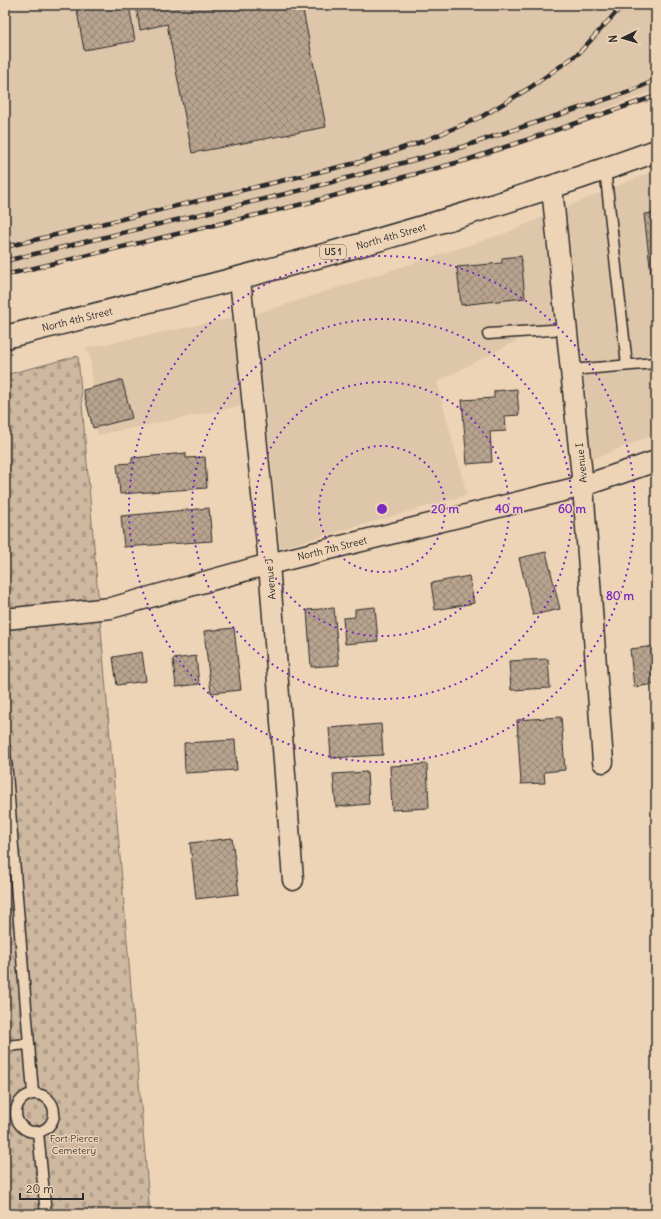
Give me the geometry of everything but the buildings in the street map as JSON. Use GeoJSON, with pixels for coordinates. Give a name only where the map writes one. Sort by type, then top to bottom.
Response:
{"type":"FeatureCollection","features":[{"type":"Feature","properties":{"kind":"main road","name":"North 4th Street"},"geometry":{"type":"LineString","coordinates":[[5,337],[240,278],[458,217],[552,188],[656,151]]}},
{"type":"Feature","properties":{"kind":"street","name":"Avenue I"},"geometry":{"type":"LineString","coordinates":[[552,188],[583,486],[603,762]]}},
{"type":"Feature","properties":{"kind":"street","name":"Avenue J"},"geometry":{"type":"LineString","coordinates":[[240,278],[269,564],[293,880]]}},
{"type":"Feature","properties":{"kind":"street","name":"North 7th Street"},"geometry":{"type":"LineString","coordinates":[[5,619],[110,608],[269,564],[583,486],[656,461]]}},
{"type":"Feature","properties":{"kind":"lane"},"geometry":{"type":"LineString","coordinates":[[605,169],[627,365]]}},
{"type":"Feature","properties":{"kind":"lane"},"geometry":{"type":"LineString","coordinates":[[488,334],[567,329]]}},
{"type":"Feature","properties":{"kind":"lane"},"geometry":{"type":"LineString","coordinates":[[571,370],[656,363]]}},
{"type":"Feature","properties":{"kind":"lane"},"geometry":{"type":"LineString","coordinates":[[5,749],[33,1093]]}},
{"type":"Feature","properties":{"kind":"lane"},"geometry":{"type":"LineString","coordinates":[[5,1046],[29,1044]]}},
{"type":"Feature","properties":{"kind":"lane"},"geometry":{"type":"LineString","coordinates":[[33,1093],[47,1097],[52,1103],[54,1110],[54,1118],[51,1125],[45,1130],[38,1132],[30,1132],[23,1128],[18,1123],[16,1116],[16,1108],[20,1101],[33,1093]]}},
{"type":"Feature","properties":{"kind":"lane"},"geometry":{"type":"LineString","coordinates":[[38,1132],[46,1214]]}},
{"type":"Feature","properties":{"kind":"shaded area"},"geometry":{"type":"Polygon","coordinates":[[[5,5],[656,5],[656,90],[467,160],[5,277],[5,5]]]}},
{"type":"Feature","properties":{"kind":"shaded area"},"geometry":{"type":"Polygon","coordinates":[[[656,170],[656,434],[593,459],[566,207],[656,170]]]}},
{"type":"Feature","properties":{"kind":"shaded area"},"geometry":{"type":"Polygon","coordinates":[[[543,217],[554,321],[437,382],[467,495],[280,548],[256,314],[506,233],[543,217]]]}},
{"type":"Feature","properties":{"kind":"shaded area"},"geometry":{"type":"Polygon","coordinates":[[[232,318],[241,406],[97,435],[90,355],[85,348],[232,318]]]}},
{"type":"Feature","properties":{"kind":"green space","name":"Fort Pierce Cemetery"},"geometry":{"type":"Polygon","coordinates":[[[78,356],[150,1214],[5,1214],[5,375],[78,356]]]}},
{"type":"Feature","properties":{"kind":"railway"},"geometry":{"type":"LineString","coordinates":[[5,247],[360,162],[424,141],[481,117],[531,87],[579,53],[623,5]]}},
{"type":"Feature","properties":{"kind":"railway"},"geometry":{"type":"LineString","coordinates":[[5,261],[306,189],[462,147],[631,91],[656,80]]}},
{"type":"Feature","properties":{"kind":"railway"},"geometry":{"type":"LineString","coordinates":[[5,275],[311,202],[467,160],[656,96]]}}]}
